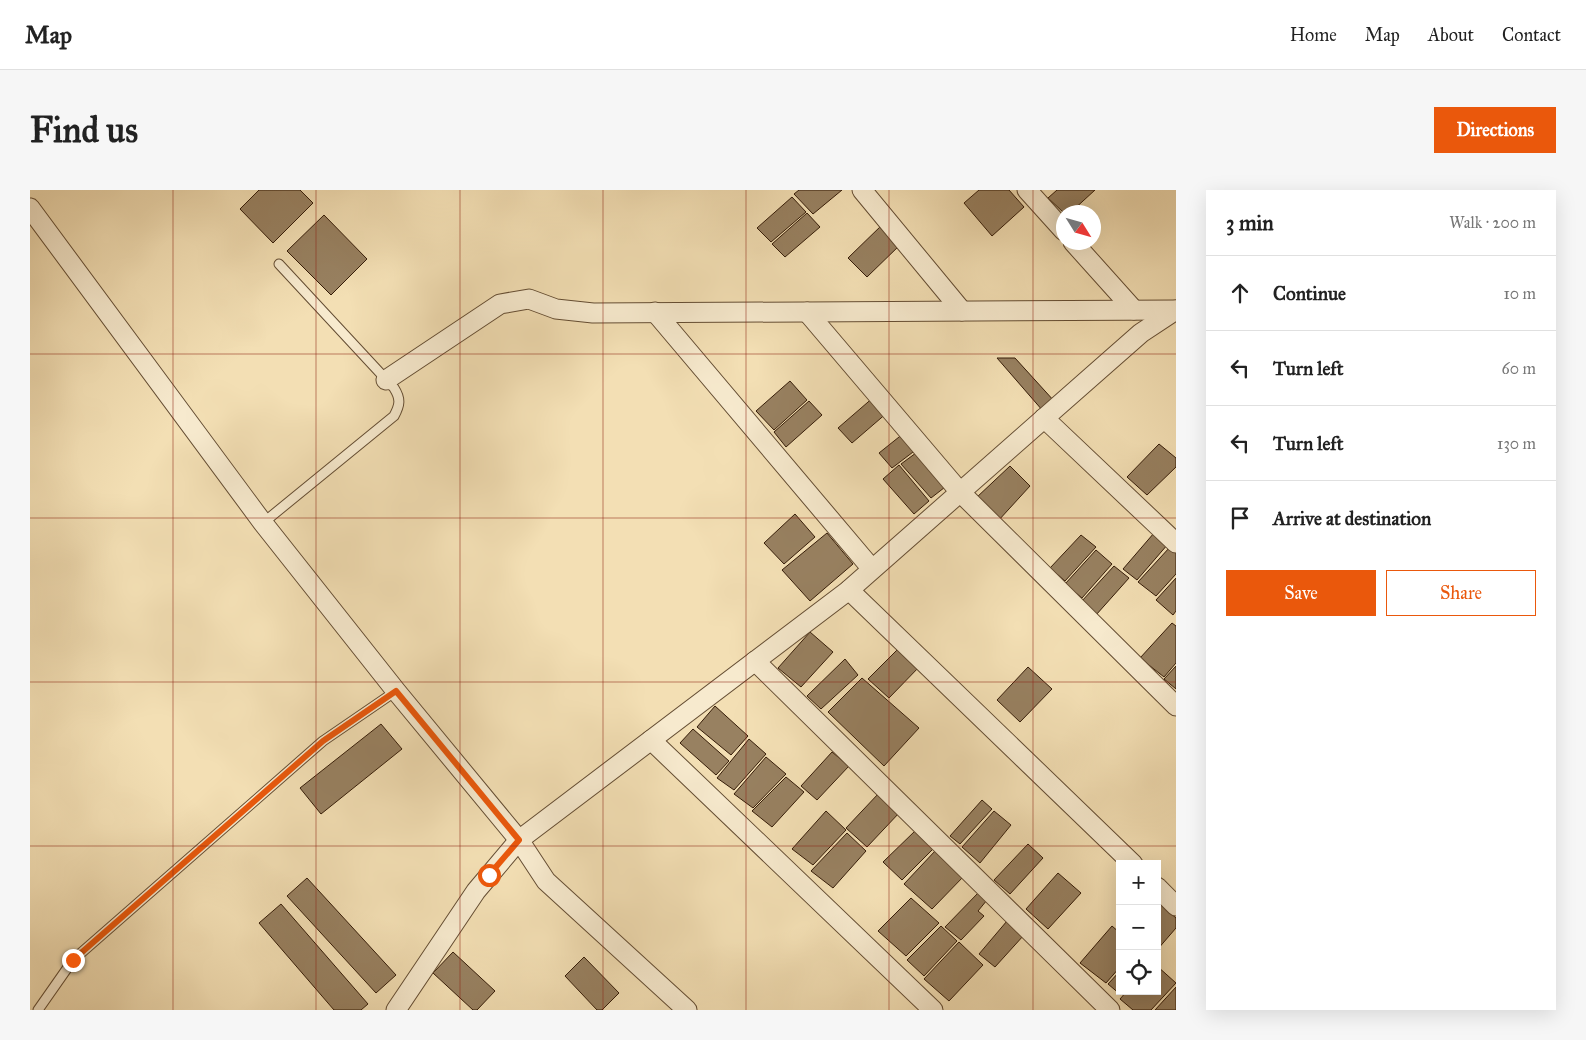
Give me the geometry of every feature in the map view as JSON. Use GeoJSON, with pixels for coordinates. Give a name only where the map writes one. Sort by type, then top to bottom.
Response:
{"type":"FeatureCollection","features":[{"type":"Feature","properties":{"kind":"street"},"geometry":{"type":"LineString","coordinates":[[862,190],[962,311]]}},
{"type":"Feature","properties":{"kind":"street"},"geometry":{"type":"LineString","coordinates":[[1027,190],[1056,222]]}},
{"type":"Feature","properties":{"kind":"street"},"geometry":{"type":"LineString","coordinates":[[30,208],[263,523],[396,691],[519,840],[546,881],[687,1010]]}},
{"type":"Feature","properties":{"kind":"street"},"geometry":{"type":"LineString","coordinates":[[1080,250],[1134,310]]}},
{"type":"Feature","properties":{"kind":"street"},"geometry":{"type":"LineString","coordinates":[[386,380],[500,304],[529,299],[556,309],[593,312],[1176,310]]}},
{"type":"Feature","properties":{"kind":"street"},"geometry":{"type":"LineString","coordinates":[[396,1010],[476,891],[519,840],[849,590],[1141,333],[1176,310]]}},
{"type":"Feature","properties":{"kind":"street"},"geometry":{"type":"LineString","coordinates":[[654,312],[872,569]]}},
{"type":"Feature","properties":{"kind":"street"},"geometry":{"type":"LineString","coordinates":[[807,312],[960,492],[1176,706]]}},
{"type":"Feature","properties":{"kind":"street"},"geometry":{"type":"LineString","coordinates":[[1044,418],[1176,543]]}},
{"type":"Feature","properties":{"kind":"street"},"geometry":{"type":"LineString","coordinates":[[849,590],[1129,860]]}},
{"type":"Feature","properties":{"kind":"street"},"geometry":{"type":"LineString","coordinates":[[755,661],[1110,1010]]}},
{"type":"Feature","properties":{"kind":"street"},"geometry":{"type":"LineString","coordinates":[[651,740],[933,1010]]}},
{"type":"Feature","properties":{"kind":"street"},"geometry":{"type":"LineString","coordinates":[[1161,891],[1176,906]]}},
{"type":"Feature","properties":{"kind":"lane"},"geometry":{"type":"LineString","coordinates":[[263,523],[394,416],[399,407],[399,397],[386,380],[279,264]]}},
{"type":"Feature","properties":{"kind":"lane"},"geometry":{"type":"LineString","coordinates":[[38,1010],[73,960],[323,741],[396,691]]}},
{"type":"Feature","properties":{"kind":"building"},"geometry":{"type":"Polygon","coordinates":[[[259,190],[300,190],[313,203],[273,243],[240,209],[259,190]]]}},
{"type":"Feature","properties":{"kind":"building"},"geometry":{"type":"Polygon","coordinates":[[[799,190],[842,190],[813,214],[794,194],[799,190]]]}},
{"type":"Feature","properties":{"kind":"building"},"geometry":{"type":"Polygon","coordinates":[[[979,190],[1009,190],[1024,207],[992,236],[964,203],[979,190]]]}},
{"type":"Feature","properties":{"kind":"building"},"geometry":{"type":"Polygon","coordinates":[[[1057,190],[1095,190],[1079,205],[1056,206],[1048,198],[1057,190]]]}},
{"type":"Feature","properties":{"kind":"building"},"geometry":{"type":"Polygon","coordinates":[[[792,197],[806,212],[771,242],[757,228],[792,197]]]}},
{"type":"Feature","properties":{"kind":"building"},"geometry":{"type":"Polygon","coordinates":[[[807,213],[820,227],[785,257],[772,244],[807,213]]]}},
{"type":"Feature","properties":{"kind":"building"},"geometry":{"type":"Polygon","coordinates":[[[324,215],[367,259],[331,295],[287,251],[324,215]]]}},
{"type":"Feature","properties":{"kind":"building"},"geometry":{"type":"Polygon","coordinates":[[[883,224],[901,244],[867,277],[848,258],[883,224]]]}},
{"type":"Feature","properties":{"kind":"building"},"geometry":{"type":"Polygon","coordinates":[[[997,358],[1015,358],[1055,402],[1043,411],[997,358]]]}},
{"type":"Feature","properties":{"kind":"building"},"geometry":{"type":"Polygon","coordinates":[[[790,381],[807,400],[774,430],[756,411],[790,381]]]}},
{"type":"Feature","properties":{"kind":"building"},"geometry":{"type":"Polygon","coordinates":[[[875,396],[888,412],[852,443],[838,428],[875,396]]]}},
{"type":"Feature","properties":{"kind":"building"},"geometry":{"type":"Polygon","coordinates":[[[809,401],[822,415],[786,447],[774,432],[809,401]]]}},
{"type":"Feature","properties":{"kind":"building"},"geometry":{"type":"Polygon","coordinates":[[[904,433],[917,449],[892,468],[879,453],[904,433]]]}},
{"type":"Feature","properties":{"kind":"building"},"geometry":{"type":"Polygon","coordinates":[[[1159,444],[1176,458],[1176,467],[1147,495],[1127,477],[1159,444]]]}},
{"type":"Feature","properties":{"kind":"building"},"geometry":{"type":"Polygon","coordinates":[[[920,450],[949,484],[931,498],[901,464],[920,450]]]}},
{"type":"Feature","properties":{"kind":"building"},"geometry":{"type":"Polygon","coordinates":[[[899,465],[929,501],[914,514],[883,479],[899,465]]]}},
{"type":"Feature","properties":{"kind":"building"},"geometry":{"type":"Polygon","coordinates":[[[1010,466],[1030,486],[998,521],[976,498],[1010,466]]]}},
{"type":"Feature","properties":{"kind":"building"},"geometry":{"type":"Polygon","coordinates":[[[795,514],[815,537],[784,564],[764,543],[795,514]]]}},
{"type":"Feature","properties":{"kind":"building"},"geometry":{"type":"Polygon","coordinates":[[[827,533],[853,564],[810,601],[782,570],[827,533]]]}},
{"type":"Feature","properties":{"kind":"building"},"geometry":{"type":"Polygon","coordinates":[[[1154,533],[1168,544],[1137,580],[1123,569],[1154,533]]]}},
{"type":"Feature","properties":{"kind":"building"},"geometry":{"type":"Polygon","coordinates":[[[1081,535],[1096,547],[1065,581],[1050,568],[1081,535]]]}},
{"type":"Feature","properties":{"kind":"building"},"geometry":{"type":"Polygon","coordinates":[[[1170,547],[1176,552],[1176,574],[1156,596],[1138,582],[1170,547]]]}},
{"type":"Feature","properties":{"kind":"building"},"geometry":{"type":"Polygon","coordinates":[[[1096,550],[1112,564],[1082,598],[1065,584],[1096,550]]]}},
{"type":"Feature","properties":{"kind":"building"},"geometry":{"type":"Polygon","coordinates":[[[1114,566],[1129,578],[1096,615],[1081,602],[1114,566]]]}},
{"type":"Feature","properties":{"kind":"building"},"geometry":{"type":"Polygon","coordinates":[[[1176,578],[1176,611],[1173,615],[1156,600],[1176,578]]]}},
{"type":"Feature","properties":{"kind":"building"},"geometry":{"type":"Polygon","coordinates":[[[1172,623],[1176,626],[1176,663],[1164,677],[1140,658],[1172,623]]]}},
{"type":"Feature","properties":{"kind":"building"},"geometry":{"type":"Polygon","coordinates":[[[810,632],[833,652],[801,687],[778,668],[810,632]]]}},
{"type":"Feature","properties":{"kind":"building"},"geometry":{"type":"Polygon","coordinates":[[[901,646],[921,665],[889,698],[868,679],[901,646]]]}},
{"type":"Feature","properties":{"kind":"building"},"geometry":{"type":"Polygon","coordinates":[[[845,659],[858,675],[821,709],[807,696],[845,659]]]}},
{"type":"Feature","properties":{"kind":"building"},"geometry":{"type":"Polygon","coordinates":[[[1176,666],[1176,689],[1164,679],[1176,666]]]}},
{"type":"Feature","properties":{"kind":"building"},"geometry":{"type":"Polygon","coordinates":[[[1028,667],[1052,689],[1020,722],[997,700],[1028,667]]]}},
{"type":"Feature","properties":{"kind":"building"},"geometry":{"type":"Polygon","coordinates":[[[862,678],[919,728],[884,766],[828,712],[862,678]]]}},
{"type":"Feature","properties":{"kind":"building"},"geometry":{"type":"Polygon","coordinates":[[[715,706],[748,736],[731,755],[697,727],[715,706]]]}},
{"type":"Feature","properties":{"kind":"building"},"geometry":{"type":"Polygon","coordinates":[[[381,724],[402,749],[321,814],[300,788],[381,724]]]}},
{"type":"Feature","properties":{"kind":"building"},"geometry":{"type":"Polygon","coordinates":[[[693,729],[729,761],[716,775],[680,743],[693,729]]]}},
{"type":"Feature","properties":{"kind":"building"},"geometry":{"type":"Polygon","coordinates":[[[749,739],[766,754],[734,790],[717,778],[749,739]]]}},
{"type":"Feature","properties":{"kind":"building"},"geometry":{"type":"Polygon","coordinates":[[[832,752],[849,766],[817,800],[801,786],[832,752]]]}},
{"type":"Feature","properties":{"kind":"building"},"geometry":{"type":"Polygon","coordinates":[[[766,757],[786,774],[753,808],[734,794],[766,757]]]}},
{"type":"Feature","properties":{"kind":"building"},"geometry":{"type":"Polygon","coordinates":[[[786,777],[804,792],[772,827],[752,811],[786,777]]]}},
{"type":"Feature","properties":{"kind":"building"},"geometry":{"type":"Polygon","coordinates":[[[879,793],[900,812],[867,847],[846,828],[879,793]]]}},
{"type":"Feature","properties":{"kind":"building"},"geometry":{"type":"Polygon","coordinates":[[[982,800],[992,809],[960,844],[950,836],[982,800]]]}},
{"type":"Feature","properties":{"kind":"building"},"geometry":{"type":"Polygon","coordinates":[[[826,811],[846,830],[813,865],[792,849],[826,811]]]}},
{"type":"Feature","properties":{"kind":"building"},"geometry":{"type":"Polygon","coordinates":[[[994,811],[1011,825],[980,863],[962,847],[994,811]]]}},
{"type":"Feature","properties":{"kind":"building"},"geometry":{"type":"Polygon","coordinates":[[[916,830],[935,847],[902,880],[883,862],[916,830]]]}},
{"type":"Feature","properties":{"kind":"building"},"geometry":{"type":"Polygon","coordinates":[[[847,833],[866,851],[833,888],[811,871],[847,833]]]}},
{"type":"Feature","properties":{"kind":"building"},"geometry":{"type":"Polygon","coordinates":[[[1028,844],[1043,858],[1010,894],[994,880],[1028,844]]]}},
{"type":"Feature","properties":{"kind":"building"},"geometry":{"type":"Polygon","coordinates":[[[936,850],[964,876],[932,909],[904,884],[936,850]]]}},
{"type":"Feature","properties":{"kind":"building"},"geometry":{"type":"Polygon","coordinates":[[[1058,873],[1081,893],[1048,929],[1026,909],[1058,873]]]}},
{"type":"Feature","properties":{"kind":"building"},"geometry":{"type":"Polygon","coordinates":[[[307,878],[396,975],[376,993],[287,896],[307,878]]]}},
{"type":"Feature","properties":{"kind":"building"},"geometry":{"type":"Polygon","coordinates":[[[979,892],[987,900],[978,911],[984,916],[961,940],[945,927],[979,892]]]}},
{"type":"Feature","properties":{"kind":"building"},"geometry":{"type":"Polygon","coordinates":[[[911,898],[939,923],[906,956],[878,931],[911,898]]]}},
{"type":"Feature","properties":{"kind":"building"},"geometry":{"type":"Polygon","coordinates":[[[281,904],[368,1004],[361,1010],[334,1010],[259,923],[281,904]]]}},
{"type":"Feature","properties":{"kind":"building"},"geometry":{"type":"Polygon","coordinates":[[[1161,905],[1176,918],[1176,928],[1161,945],[1161,905]]]}},
{"type":"Feature","properties":{"kind":"building"},"geometry":{"type":"Polygon","coordinates":[[[1007,921],[1024,935],[995,967],[979,954],[1007,921]]]}},
{"type":"Feature","properties":{"kind":"building"},"geometry":{"type":"Polygon","coordinates":[[[941,926],[957,941],[924,976],[907,960],[941,926]]]}},
{"type":"Feature","properties":{"kind":"building"},"geometry":{"type":"Polygon","coordinates":[[[1112,926],[1116,930],[1116,972],[1106,983],[1080,963],[1112,926]]]}},
{"type":"Feature","properties":{"kind":"building"},"geometry":{"type":"Polygon","coordinates":[[[959,942],[983,965],[949,1001],[924,979],[959,942]]]}},
{"type":"Feature","properties":{"kind":"building"},"geometry":{"type":"Polygon","coordinates":[[[453,952],[495,991],[477,1010],[473,1010],[433,973],[453,952]]]}},
{"type":"Feature","properties":{"kind":"building"},"geometry":{"type":"Polygon","coordinates":[[[584,957],[619,993],[602,1010],[597,1010],[565,976],[584,957]]]}},
{"type":"Feature","properties":{"kind":"building"},"geometry":{"type":"Polygon","coordinates":[[[1161,970],[1176,983],[1151,1010],[1133,1010],[1120,999],[1124,995],[1161,995],[1161,970]]]}},
{"type":"Feature","properties":{"kind":"building"},"geometry":{"type":"Polygon","coordinates":[[[1116,975],[1116,991],[1108,984],[1116,975]]]}},
{"type":"Feature","properties":{"kind":"building"},"geometry":{"type":"Polygon","coordinates":[[[1176,987],[1176,1010],[1155,1010],[1176,987]]]}},
{"type":"Feature","properties":{"kind":"route"},"geometry":{"type":"LineString","coordinates":[[73,960],[323,741],[396,691],[519,840],[489,875]]}}]}
